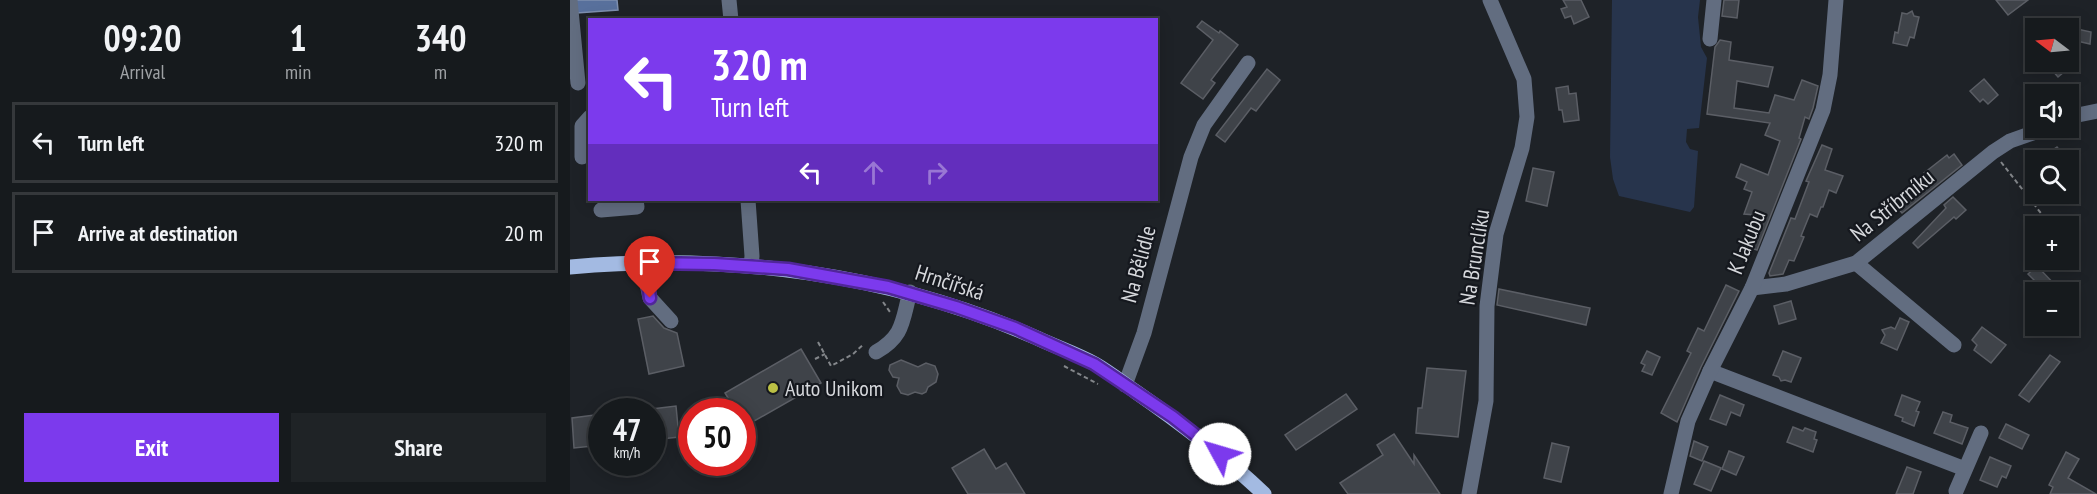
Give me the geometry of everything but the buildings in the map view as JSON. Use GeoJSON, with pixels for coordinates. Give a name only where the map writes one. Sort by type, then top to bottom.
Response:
{"type":"FeatureCollection","features":[{"type":"Feature","properties":{"kind":"main road","name":"Hrnčířská"},"geometry":{"type":"LineString","coordinates":[[570,267],[645,263],[751,266],[799,271],[910,292],[1015,328],[1094,364],[1186,427],[1237,468],[1264,494]]}},
{"type":"Feature","properties":{"kind":"street"},"geometry":{"type":"LineString","coordinates":[[570,0],[578,83]]}},
{"type":"Feature","properties":{"kind":"street"},"geometry":{"type":"LineString","coordinates":[[729,0],[731,18]]}},
{"type":"Feature","properties":{"kind":"street","name":"Na Brunclíku"},"geometry":{"type":"LineString","coordinates":[[1469,494],[1486,401],[1487,306],[1496,234],[1522,148],[1527,117],[1524,79],[1490,0]]}},
{"type":"Feature","properties":{"kind":"street"},"geometry":{"type":"LineString","coordinates":[[1710,39],[1714,0]]}},
{"type":"Feature","properties":{"kind":"street","name":"K Jakubu"},"geometry":{"type":"LineString","coordinates":[[1671,494],[1688,421],[1710,371],[1752,288],[1823,110],[1830,75],[1836,0]]}},
{"type":"Feature","properties":{"kind":"street","name":"Na Bělidle"},"geometry":{"type":"LineString","coordinates":[[1125,385],[1144,333],[1191,157],[1204,125],[1248,63]]}},
{"type":"Feature","properties":{"kind":"street"},"geometry":{"type":"LineString","coordinates":[[2079,115],[2097,111]]}},
{"type":"Feature","properties":{"kind":"street"},"geometry":{"type":"LineString","coordinates":[[582,157],[582,126],[588,119]]}},
{"type":"Feature","properties":{"kind":"street","name":"Na Stříbrníku"},"geometry":{"type":"LineString","coordinates":[[1752,288],[1786,284],[1856,263],[1993,152],[2010,141],[2025,136]]}},
{"type":"Feature","properties":{"kind":"street"},"geometry":{"type":"LineString","coordinates":[[601,210],[637,207],[636,201]]}},
{"type":"Feature","properties":{"kind":"street"},"geometry":{"type":"LineString","coordinates":[[748,201],[751,266]]}},
{"type":"Feature","properties":{"kind":"street"},"geometry":{"type":"LineString","coordinates":[[645,263],[650,298],[671,321]]}},
{"type":"Feature","properties":{"kind":"street"},"geometry":{"type":"LineString","coordinates":[[1856,263],[1954,345]]}},
{"type":"Feature","properties":{"kind":"street"},"geometry":{"type":"LineString","coordinates":[[871,347],[891,343],[898,334],[910,292]]}},
{"type":"Feature","properties":{"kind":"street"},"geometry":{"type":"LineString","coordinates":[[1710,371],[1965,469]]}},
{"type":"Feature","properties":{"kind":"street"},"geometry":{"type":"LineString","coordinates":[[1956,491],[1981,433]]}},
{"type":"Feature","properties":{"kind":"path"},"geometry":{"type":"LineString","coordinates":[[1993,152],[2043,216]]}},
{"type":"Feature","properties":{"kind":"path"},"geometry":{"type":"LineString","coordinates":[[2079,264],[2082,268]]}},
{"type":"Feature","properties":{"kind":"path"},"geometry":{"type":"LineString","coordinates":[[878,296],[889,310],[892,323],[901,325]]}},
{"type":"Feature","properties":{"kind":"path"},"geometry":{"type":"LineString","coordinates":[[818,342],[831,366],[871,347]]}},
{"type":"Feature","properties":{"kind":"path"},"geometry":{"type":"LineString","coordinates":[[815,359],[825,354]]}},
{"type":"Feature","properties":{"kind":"path"},"geometry":{"type":"LineString","coordinates":[[1061,364],[1104,387]]}},
{"type":"Feature","properties":{"kind":"shaded area"},"geometry":{"type":"Polygon","coordinates":[[[576,0],[617,0],[618,10],[577,13],[576,0]]]}},
{"type":"Feature","properties":{"kind":"shaded area"},"geometry":{"type":"Polygon","coordinates":[[[1612,0],[1700,0],[1698,17],[1701,47],[1707,58],[1699,128],[1687,129],[1686,142],[1690,149],[1698,151],[1694,207],[1690,212],[1619,196],[1613,179],[1610,157],[1612,0]]]}},
{"type":"Feature","properties":{"kind":"place","name":"Auto Unikom"},"geometry":{"type":"Point","coordinates":[773,388]}},
{"type":"Feature","properties":{"kind":"route"},"geometry":{"type":"LineString","coordinates":[[650,298],[645,263],[714,264],[788,269],[910,292],[1015,328],[1094,364],[1173,417],[1220,454]]}}]}
